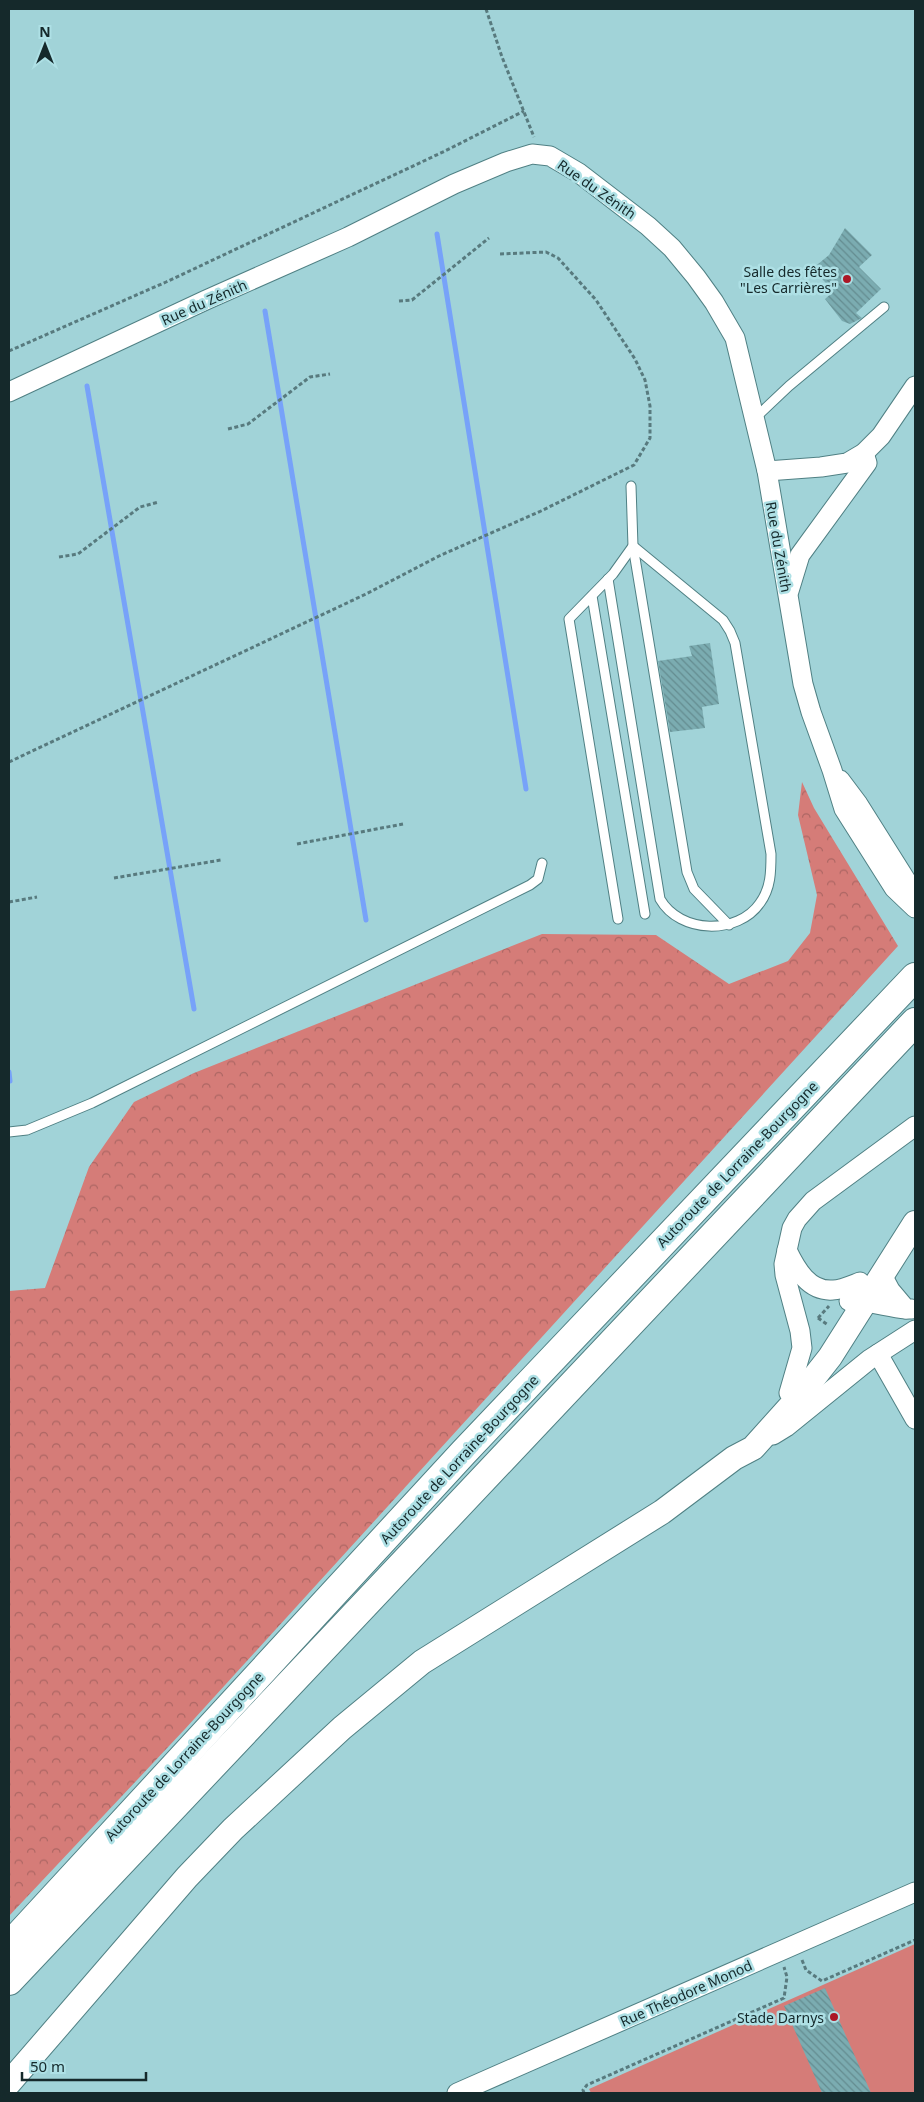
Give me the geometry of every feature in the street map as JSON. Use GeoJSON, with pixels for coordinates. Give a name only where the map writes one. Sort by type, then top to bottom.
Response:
{"type":"FeatureCollection","features":[{"type":"Feature","properties":{"kind":"highway","name":"Autoroute de Lorraine-Bourgogne"},"geometry":{"type":"LineString","coordinates":[[9,1946],[464,1452],[915,977]]}},
{"type":"Feature","properties":{"kind":"highway","name":"Autoroute de Lorraine-Bourgogne"},"geometry":{"type":"LineString","coordinates":[[9,1981],[915,1022]]}},
{"type":"Feature","properties":{"kind":"street","name":"Rue du Zénith"},"geometry":{"type":"LineString","coordinates":[[9,392],[206,300],[348,237],[454,184],[506,162],[532,154],[550,156],[579,173],[648,226],[672,248],[714,302],[735,338],[767,471],[803,684],[811,712],[844,809],[894,888],[914,905]]}},
{"type":"Feature","properties":{"kind":"street"},"geometry":{"type":"LineString","coordinates":[[767,471],[847,463],[864,453],[881,436],[915,386]]}},
{"type":"Feature","properties":{"kind":"street"},"geometry":{"type":"LineString","coordinates":[[788,598],[792,576],[800,555],[867,463],[864,453]]}},
{"type":"Feature","properties":{"kind":"street"},"geometry":{"type":"LineString","coordinates":[[789,1392],[802,1348],[800,1331],[785,1275],[784,1264],[792,1228],[812,1201],[915,1126]]}},
{"type":"Feature","properties":{"kind":"street"},"geometry":{"type":"LineString","coordinates":[[743,1453],[789,1392],[901,1224],[915,1210]]}},
{"type":"Feature","properties":{"kind":"street"},"geometry":{"type":"LineString","coordinates":[[743,1453],[797,1399],[830,1357],[858,1290],[915,1223]]}},
{"type":"Feature","properties":{"kind":"street"},"geometry":{"type":"LineString","coordinates":[[787,1250],[795,1267],[808,1282],[817,1287],[890,1290],[911,1309]]}},
{"type":"Feature","properties":{"kind":"street"},"geometry":{"type":"LineString","coordinates":[[858,1290],[880,1306],[911,1309]]}},
{"type":"Feature","properties":{"kind":"street"},"geometry":{"type":"LineString","coordinates":[[9,2083],[187,1877],[342,1728],[422,1662],[662,1512],[743,1453],[786,1427],[878,1354],[915,1330]]}},
{"type":"Feature","properties":{"kind":"street"},"geometry":{"type":"LineString","coordinates":[[878,1354],[915,1418]]}},
{"type":"Feature","properties":{"kind":"street","name":"Rue Théodore Monod"},"geometry":{"type":"LineString","coordinates":[[457,2093],[915,1892]]}},
{"type":"Feature","properties":{"kind":"lane"},"geometry":{"type":"LineString","coordinates":[[754,419],[790,386],[884,307]]}},
{"type":"Feature","properties":{"kind":"lane"},"geometry":{"type":"LineString","coordinates":[[631,486],[633,546],[687,872],[694,889],[729,925]]}},
{"type":"Feature","properties":{"kind":"lane"},"geometry":{"type":"LineString","coordinates":[[618,919],[569,619],[608,579],[633,546]]}},
{"type":"Feature","properties":{"kind":"lane"},"geometry":{"type":"LineString","coordinates":[[608,579],[660,899],[665,908],[674,916],[692,923],[707,926],[729,925],[740,921],[752,913],[768,889],[772,854],[735,643],[723,620],[633,546]]}},
{"type":"Feature","properties":{"kind":"lane"},"geometry":{"type":"LineString","coordinates":[[592,596],[645,914]]}},
{"type":"Feature","properties":{"kind":"lane"},"geometry":{"type":"LineString","coordinates":[[9,1132],[27,1130],[92,1103],[530,885],[538,879],[542,863]]}},
{"type":"Feature","properties":{"kind":"path"},"geometry":{"type":"LineString","coordinates":[[486,9],[541,154]]}},
{"type":"Feature","properties":{"kind":"path"},"geometry":{"type":"LineString","coordinates":[[9,351],[166,282],[445,151],[524,111]]}},
{"type":"Feature","properties":{"kind":"path"},"geometry":{"type":"LineString","coordinates":[[399,301],[412,300],[489,238]]}},
{"type":"Feature","properties":{"kind":"path"},"geometry":{"type":"LineString","coordinates":[[9,762],[366,594],[439,556],[541,511],[634,465],[650,438],[650,406],[645,380],[635,359],[596,300],[558,258],[546,252],[499,254]]}},
{"type":"Feature","properties":{"kind":"path"},"geometry":{"type":"LineString","coordinates":[[228,429],[248,424],[310,377],[330,374]]}},
{"type":"Feature","properties":{"kind":"path"},"geometry":{"type":"LineString","coordinates":[[59,557],[78,554],[140,507],[159,502]]}},
{"type":"Feature","properties":{"kind":"path"},"geometry":{"type":"LineString","coordinates":[[297,844],[403,824]]}},
{"type":"Feature","properties":{"kind":"path"},"geometry":{"type":"LineString","coordinates":[[114,878],[221,860]]}},
{"type":"Feature","properties":{"kind":"path"},"geometry":{"type":"LineString","coordinates":[[9,902],[37,897]]}},
{"type":"Feature","properties":{"kind":"path"},"geometry":{"type":"LineString","coordinates":[[800,1331],[811,1326],[833,1302],[858,1290]]}},
{"type":"Feature","properties":{"kind":"path"},"geometry":{"type":"LineString","coordinates":[[801,1959],[806,1970],[822,1981],[915,1940]]}},
{"type":"Feature","properties":{"kind":"path"},"geometry":{"type":"LineString","coordinates":[[584,2093],[583,2090],[587,2085],[784,1998],[788,1977],[784,1967]]}},
{"type":"Feature","properties":{"kind":"green space"},"geometry":{"type":"Polygon","coordinates":[[[802,782],[814,808],[898,946],[185,1729],[9,1916],[9,1291],[45,1288],[89,1167],[134,1102],[194,1073],[542,934],[656,935],[729,984],[788,961],[810,933],[817,895],[798,815],[802,782]]]}},
{"type":"Feature","properties":{"kind":"green space","name":"Stade Darnys"},"geometry":{"type":"Polygon","coordinates":[[[915,1944],[915,2093],[591,2093],[589,2089],[915,1944]]]}},
{"type":"Feature","properties":{"kind":"building","name":"Salle des fêtes \"Les Carrières\""},"geometry":{"type":"Polygon","coordinates":[[[845,228],[872,255],[859,267],[881,289],[856,313],[862,318],[850,324],[842,321],[825,299],[834,291],[812,269],[829,255],[845,228]]]}},
{"type":"Feature","properties":{"kind":"building"},"geometry":{"type":"Polygon","coordinates":[[[710,643],[719,704],[702,707],[705,728],[670,732],[658,661],[692,656],[689,646],[710,643]]]}},
{"type":"Feature","properties":{"kind":"building"},"geometry":{"type":"Polygon","coordinates":[[[825,1988],[871,2093],[822,2093],[784,2006],[825,1988]]]}},
{"type":"Feature","properties":{"kind":"waterway"},"geometry":{"type":"LineString","coordinates":[[437,234],[526,789]]}},
{"type":"Feature","properties":{"kind":"waterway"},"geometry":{"type":"LineString","coordinates":[[265,311],[366,920]]}},
{"type":"Feature","properties":{"kind":"waterway"},"geometry":{"type":"LineString","coordinates":[[87,386],[194,1009]]}},
{"type":"Feature","properties":{"kind":"waterway"},"geometry":{"type":"LineString","coordinates":[[9,1072],[10,1081]]}},
{"type":"Feature","properties":{"kind":"place","name":"Salle des fêtes \"Les Carrières\""},"geometry":{"type":"Point","coordinates":[847,279]}},
{"type":"Feature","properties":{"kind":"place","name":"Stade Darnys"},"geometry":{"type":"Point","coordinates":[834,2017]}}]}
